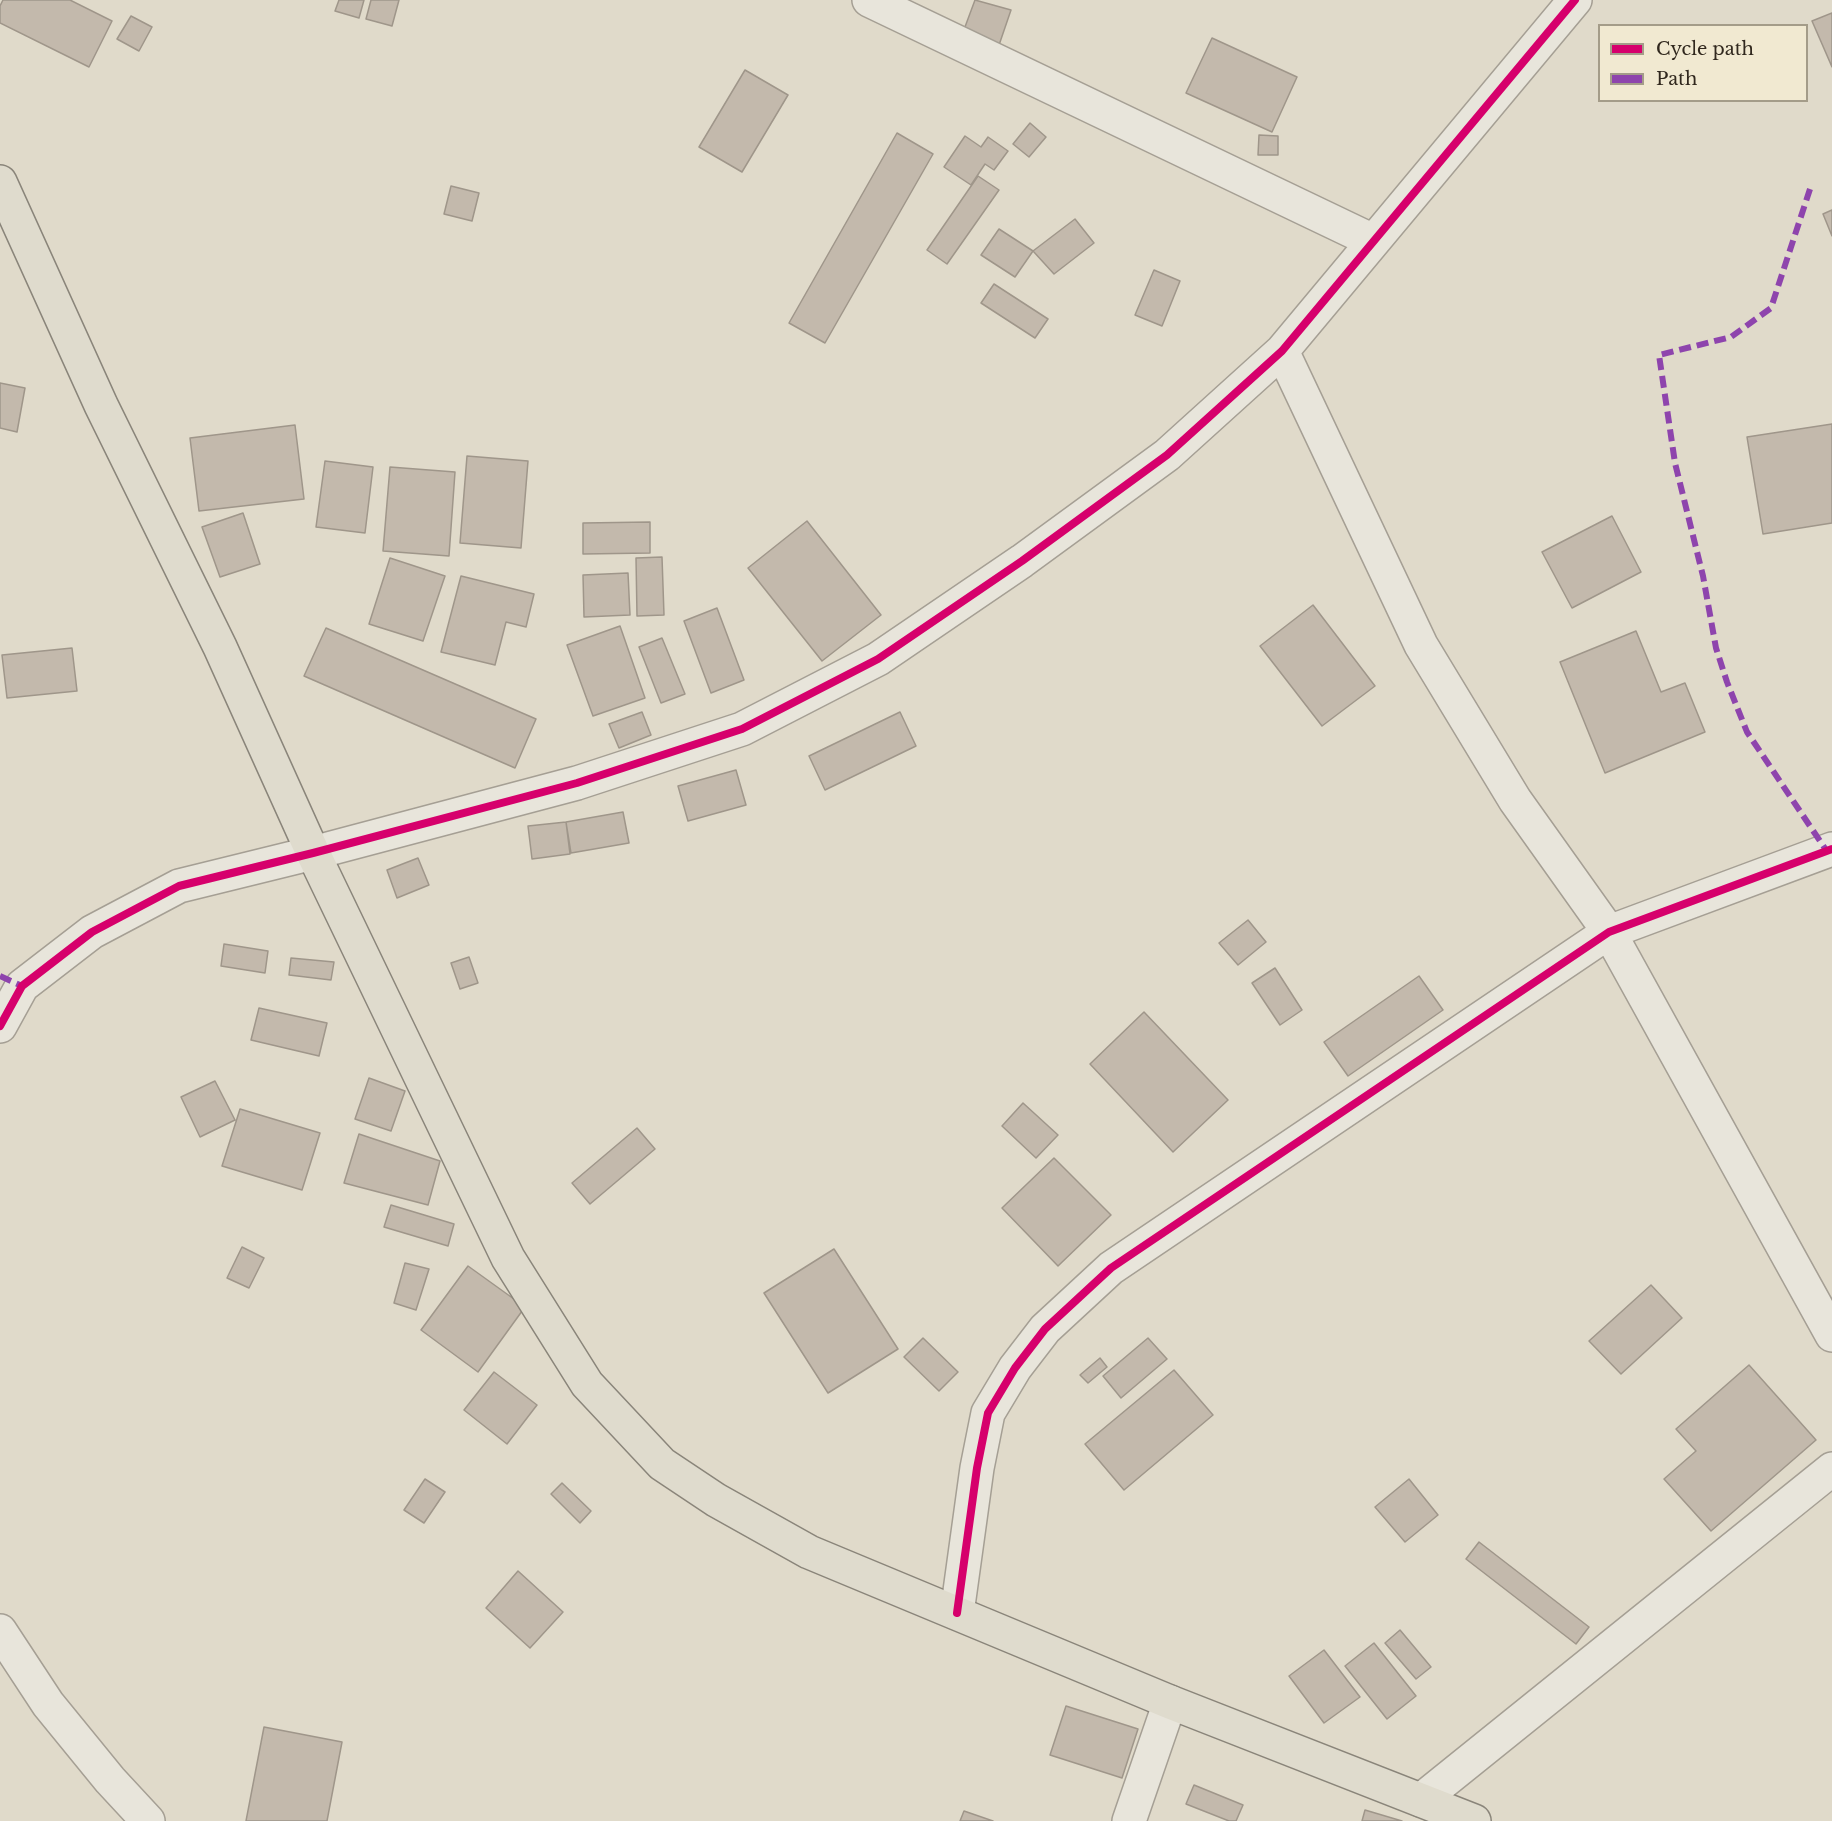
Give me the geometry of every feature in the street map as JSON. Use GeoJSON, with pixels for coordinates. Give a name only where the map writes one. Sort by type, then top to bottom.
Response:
{"type":"FeatureCollection","features":[{"type":"Feature","properties":{"kind":"main road"},"geometry":{"type":"LineString","coordinates":[[0,182],[101,405],[220,647],[313,853],[508,1258],[587,1384],[662,1464],[716,1500],[809,1552],[1170,1702],[1474,1821]]}},
{"type":"Feature","properties":{"kind":"street"},"geometry":{"type":"LineString","coordinates":[[869,0],[1373,241]]}},
{"type":"Feature","properties":{"kind":"street"},"geometry":{"type":"LineString","coordinates":[[0,1026],[22,986],[92,932],[178,886],[577,783],[742,729],[878,659],[1022,561],[1167,455],[1282,351],[1575,0]]}},
{"type":"Feature","properties":{"kind":"street"},"geometry":{"type":"LineString","coordinates":[[1282,351],[1421,645],[1515,800],[1609,932],[1832,1335]]}},
{"type":"Feature","properties":{"kind":"street"},"geometry":{"type":"LineString","coordinates":[[957,1613],[977,1468],[988,1413],[1015,1368],[1045,1329],[1111,1268],[1609,932],[1832,849]]}},
{"type":"Feature","properties":{"kind":"street"},"geometry":{"type":"LineString","coordinates":[[1421,1800],[1832,1468]]}},
{"type":"Feature","properties":{"kind":"street"},"geometry":{"type":"LineString","coordinates":[[0,1631],[48,1704],[110,1780],[148,1821]]}},
{"type":"Feature","properties":{"kind":"street"},"geometry":{"type":"LineString","coordinates":[[1129,1821],[1170,1702]]}},
{"type":"Feature","properties":{"kind":"building"},"geometry":{"type":"Polygon","coordinates":[[[3,0],[70,0],[112,21],[89,67],[0,23],[0,6],[3,0]]]}},
{"type":"Feature","properties":{"kind":"building"},"geometry":{"type":"Polygon","coordinates":[[[339,0],[364,0],[359,18],[335,11],[339,0]]]}},
{"type":"Feature","properties":{"kind":"building"},"geometry":{"type":"Polygon","coordinates":[[[371,0],[399,0],[392,26],[366,19],[371,0]]]}},
{"type":"Feature","properties":{"kind":"building"},"geometry":{"type":"Polygon","coordinates":[[[975,0],[1011,10],[998,48],[962,35],[975,0]]]}},
{"type":"Feature","properties":{"kind":"building"},"geometry":{"type":"Polygon","coordinates":[[[1832,13],[1832,67],[1812,21],[1832,13]]]}},
{"type":"Feature","properties":{"kind":"building"},"geometry":{"type":"Polygon","coordinates":[[[131,16],[152,27],[139,51],[117,39],[131,16]]]}},
{"type":"Feature","properties":{"kind":"building"},"geometry":{"type":"Polygon","coordinates":[[[1212,38],[1297,77],[1272,132],[1186,93],[1212,38]]]}},
{"type":"Feature","properties":{"kind":"building"},"geometry":{"type":"Polygon","coordinates":[[[745,70],[788,95],[742,172],[699,147],[745,70]]]}},
{"type":"Feature","properties":{"kind":"building"},"geometry":{"type":"Polygon","coordinates":[[[1030,123],[1046,137],[1029,157],[1013,144],[1030,123]]]}},
{"type":"Feature","properties":{"kind":"building"},"geometry":{"type":"Polygon","coordinates":[[[897,133],[933,154],[825,343],[789,323],[897,133]]]}},
{"type":"Feature","properties":{"kind":"building"},"geometry":{"type":"Polygon","coordinates":[[[1259,135],[1278,136],[1278,155],[1258,155],[1259,135]]]}},
{"type":"Feature","properties":{"kind":"building"},"geometry":{"type":"Polygon","coordinates":[[[965,136],[981,147],[988,137],[1008,151],[994,170],[985,164],[971,185],[944,167],[965,136]]]}},
{"type":"Feature","properties":{"kind":"building"},"geometry":{"type":"Polygon","coordinates":[[[978,176],[999,190],[947,264],[927,250],[978,176]]]}},
{"type":"Feature","properties":{"kind":"building"},"geometry":{"type":"Polygon","coordinates":[[[451,186],[479,193],[472,221],[444,214],[451,186]]]}},
{"type":"Feature","properties":{"kind":"building"},"geometry":{"type":"Polygon","coordinates":[[[1832,210],[1832,236],[1823,214],[1832,210]]]}},
{"type":"Feature","properties":{"kind":"building"},"geometry":{"type":"Polygon","coordinates":[[[1075,219],[1094,243],[1054,274],[1033,251],[1075,219]]]}},
{"type":"Feature","properties":{"kind":"building"},"geometry":{"type":"Polygon","coordinates":[[[999,229],[1033,251],[1015,277],[981,255],[999,229]]]}},
{"type":"Feature","properties":{"kind":"building"},"geometry":{"type":"Polygon","coordinates":[[[1154,270],[1180,281],[1162,326],[1135,315],[1154,270]]]}},
{"type":"Feature","properties":{"kind":"building"},"geometry":{"type":"Polygon","coordinates":[[[994,284],[1048,319],[1035,338],[981,303],[994,284]]]}},
{"type":"Feature","properties":{"kind":"building"},"geometry":{"type":"Polygon","coordinates":[[[0,383],[25,388],[17,432],[0,428],[0,383]]]}},
{"type":"Feature","properties":{"kind":"building"},"geometry":{"type":"Polygon","coordinates":[[[1832,424],[1832,523],[1763,534],[1747,437],[1832,424]]]}},
{"type":"Feature","properties":{"kind":"building"},"geometry":{"type":"Polygon","coordinates":[[[295,425],[304,499],[199,511],[190,438],[295,425]]]}},
{"type":"Feature","properties":{"kind":"building"},"geometry":{"type":"Polygon","coordinates":[[[467,456],[528,461],[521,548],[460,543],[467,456]]]}},
{"type":"Feature","properties":{"kind":"building"},"geometry":{"type":"Polygon","coordinates":[[[325,461],[373,467],[365,533],[316,527],[325,461]]]}},
{"type":"Feature","properties":{"kind":"building"},"geometry":{"type":"Polygon","coordinates":[[[390,467],[455,472],[449,556],[383,551],[390,467]]]}},
{"type":"Feature","properties":{"kind":"building"},"geometry":{"type":"Polygon","coordinates":[[[243,513],[260,564],[220,577],[202,527],[243,513]]]}},
{"type":"Feature","properties":{"kind":"building"},"geometry":{"type":"Polygon","coordinates":[[[1612,516],[1641,572],[1572,608],[1542,552],[1612,516]]]}},
{"type":"Feature","properties":{"kind":"building"},"geometry":{"type":"Polygon","coordinates":[[[807,521],[881,615],[822,661],[748,568],[807,521]]]}},
{"type":"Feature","properties":{"kind":"building"},"geometry":{"type":"Polygon","coordinates":[[[650,522],[650,553],[583,554],[583,523],[650,522]]]}},
{"type":"Feature","properties":{"kind":"building"},"geometry":{"type":"Polygon","coordinates":[[[662,557],[664,615],[637,616],[636,558],[662,557]]]}},
{"type":"Feature","properties":{"kind":"building"},"geometry":{"type":"Polygon","coordinates":[[[390,558],[445,576],[423,641],[369,624],[390,558]]]}},
{"type":"Feature","properties":{"kind":"building"},"geometry":{"type":"Polygon","coordinates":[[[628,573],[630,615],[584,617],[583,575],[628,573]]]}},
{"type":"Feature","properties":{"kind":"building"},"geometry":{"type":"Polygon","coordinates":[[[461,576],[534,594],[526,627],[506,622],[495,665],[441,652],[461,576]]]}},
{"type":"Feature","properties":{"kind":"building"},"geometry":{"type":"Polygon","coordinates":[[[1313,605],[1375,686],[1322,726],[1260,646],[1313,605]]]}},
{"type":"Feature","properties":{"kind":"building"},"geometry":{"type":"Polygon","coordinates":[[[717,608],[744,680],[711,693],[684,621],[717,608]]]}},
{"type":"Feature","properties":{"kind":"building"},"geometry":{"type":"Polygon","coordinates":[[[620,626],[645,698],[593,716],[567,645],[620,626]]]}},
{"type":"Feature","properties":{"kind":"building"},"geometry":{"type":"Polygon","coordinates":[[[326,628],[536,719],[515,768],[304,676],[326,628]]]}},
{"type":"Feature","properties":{"kind":"building"},"geometry":{"type":"Polygon","coordinates":[[[1636,631],[1661,692],[1685,683],[1705,732],[1605,773],[1560,662],[1636,631]]]}},
{"type":"Feature","properties":{"kind":"building"},"geometry":{"type":"Polygon","coordinates":[[[662,638],[685,694],[661,703],[639,647],[662,638]]]}},
{"type":"Feature","properties":{"kind":"building"},"geometry":{"type":"Polygon","coordinates":[[[72,648],[77,691],[7,698],[2,655],[72,648]]]}},
{"type":"Feature","properties":{"kind":"building"},"geometry":{"type":"Polygon","coordinates":[[[642,712],[651,735],[619,748],[609,724],[642,712]]]}},
{"type":"Feature","properties":{"kind":"building"},"geometry":{"type":"Polygon","coordinates":[[[900,712],[916,746],[825,790],[809,756],[900,712]]]}},
{"type":"Feature","properties":{"kind":"building"},"geometry":{"type":"Polygon","coordinates":[[[736,770],[746,805],[688,821],[678,786],[736,770]]]}},
{"type":"Feature","properties":{"kind":"building"},"geometry":{"type":"Polygon","coordinates":[[[623,812],[629,843],[571,853],[566,822],[623,812]]]}},
{"type":"Feature","properties":{"kind":"building"},"geometry":{"type":"Polygon","coordinates":[[[566,822],[570,854],[532,859],[528,826],[566,822]]]}},
{"type":"Feature","properties":{"kind":"building"},"geometry":{"type":"Polygon","coordinates":[[[418,858],[429,885],[397,898],[387,870],[418,858]]]}},
{"type":"Feature","properties":{"kind":"building"},"geometry":{"type":"Polygon","coordinates":[[[1248,920],[1266,942],[1238,965],[1219,943],[1248,920]]]}},
{"type":"Feature","properties":{"kind":"building"},"geometry":{"type":"Polygon","coordinates":[[[224,944],[268,951],[265,973],[221,966],[224,944]]]}},
{"type":"Feature","properties":{"kind":"building"},"geometry":{"type":"Polygon","coordinates":[[[469,957],[478,983],[460,989],[451,963],[469,957]]]}},
{"type":"Feature","properties":{"kind":"building"},"geometry":{"type":"Polygon","coordinates":[[[291,958],[334,962],[331,980],[289,975],[291,958]]]}},
{"type":"Feature","properties":{"kind":"building"},"geometry":{"type":"Polygon","coordinates":[[[1275,968],[1302,1010],[1280,1025],[1252,983],[1275,968]]]}},
{"type":"Feature","properties":{"kind":"building"},"geometry":{"type":"Polygon","coordinates":[[[1419,976],[1443,1010],[1348,1076],[1324,1042],[1419,976]]]}},
{"type":"Feature","properties":{"kind":"building"},"geometry":{"type":"Polygon","coordinates":[[[259,1008],[327,1023],[319,1056],[251,1040],[259,1008]]]}},
{"type":"Feature","properties":{"kind":"building"},"geometry":{"type":"Polygon","coordinates":[[[1144,1012],[1228,1100],[1173,1152],[1090,1064],[1144,1012]]]}},
{"type":"Feature","properties":{"kind":"building"},"geometry":{"type":"Polygon","coordinates":[[[369,1078],[405,1091],[391,1131],[355,1119],[369,1078]]]}},
{"type":"Feature","properties":{"kind":"building"},"geometry":{"type":"Polygon","coordinates":[[[215,1081],[235,1120],[200,1137],[181,1097],[215,1081]]]}},
{"type":"Feature","properties":{"kind":"building"},"geometry":{"type":"Polygon","coordinates":[[[1023,1103],[1058,1135],[1036,1158],[1002,1126],[1023,1103]]]}},
{"type":"Feature","properties":{"kind":"building"},"geometry":{"type":"Polygon","coordinates":[[[240,1109],[320,1133],[302,1190],[222,1166],[240,1109]]]}},
{"type":"Feature","properties":{"kind":"building"},"geometry":{"type":"Polygon","coordinates":[[[637,1128],[655,1149],[590,1204],[572,1183],[637,1128]]]}},
{"type":"Feature","properties":{"kind":"building"},"geometry":{"type":"Polygon","coordinates":[[[359,1134],[440,1161],[428,1205],[344,1183],[359,1134]]]}},
{"type":"Feature","properties":{"kind":"building"},"geometry":{"type":"Polygon","coordinates":[[[1054,1158],[1111,1215],[1058,1266],[1002,1208],[1054,1158]]]}},
{"type":"Feature","properties":{"kind":"building"},"geometry":{"type":"Polygon","coordinates":[[[391,1205],[454,1224],[448,1246],[384,1227],[391,1205]]]}},
{"type":"Feature","properties":{"kind":"building"},"geometry":{"type":"Polygon","coordinates":[[[242,1247],[264,1258],[249,1288],[227,1278],[242,1247]]]}},
{"type":"Feature","properties":{"kind":"building"},"geometry":{"type":"Polygon","coordinates":[[[834,1249],[898,1349],[828,1393],[764,1293],[834,1249]]]}},
{"type":"Feature","properties":{"kind":"building"},"geometry":{"type":"Polygon","coordinates":[[[405,1263],[429,1269],[416,1310],[394,1303],[405,1263]]]}},
{"type":"Feature","properties":{"kind":"building"},"geometry":{"type":"Polygon","coordinates":[[[468,1266],[525,1307],[478,1372],[421,1330],[468,1266]]]}},
{"type":"Feature","properties":{"kind":"building"},"geometry":{"type":"Polygon","coordinates":[[[1651,1285],[1682,1318],[1621,1374],[1589,1341],[1651,1285]]]}},
{"type":"Feature","properties":{"kind":"building"},"geometry":{"type":"Polygon","coordinates":[[[923,1338],[958,1372],[939,1391],[904,1357],[923,1338]]]}},
{"type":"Feature","properties":{"kind":"building"},"geometry":{"type":"Polygon","coordinates":[[[1148,1338],[1167,1359],[1121,1398],[1103,1376],[1148,1338]]]}},
{"type":"Feature","properties":{"kind":"building"},"geometry":{"type":"Polygon","coordinates":[[[1100,1358],[1107,1367],[1088,1383],[1080,1375],[1100,1358]]]}},
{"type":"Feature","properties":{"kind":"building"},"geometry":{"type":"Polygon","coordinates":[[[1749,1365],[1816,1440],[1711,1531],[1664,1479],[1696,1451],[1676,1429],[1749,1365]]]}},
{"type":"Feature","properties":{"kind":"building"},"geometry":{"type":"Polygon","coordinates":[[[1174,1370],[1213,1415],[1124,1490],[1085,1444],[1174,1370]]]}},
{"type":"Feature","properties":{"kind":"building"},"geometry":{"type":"Polygon","coordinates":[[[494,1372],[537,1405],[507,1444],[464,1410],[494,1372]]]}},
{"type":"Feature","properties":{"kind":"building"},"geometry":{"type":"Polygon","coordinates":[[[425,1479],[445,1492],[424,1523],[404,1510],[425,1479]]]}},
{"type":"Feature","properties":{"kind":"building"},"geometry":{"type":"Polygon","coordinates":[[[1409,1479],[1438,1515],[1405,1542],[1375,1507],[1409,1479]]]}},
{"type":"Feature","properties":{"kind":"building"},"geometry":{"type":"Polygon","coordinates":[[[562,1483],[591,1511],[580,1523],[551,1494],[562,1483]]]}},
{"type":"Feature","properties":{"kind":"building"},"geometry":{"type":"Polygon","coordinates":[[[1479,1542],[1589,1627],[1576,1644],[1466,1559],[1479,1542]]]}},
{"type":"Feature","properties":{"kind":"building"},"geometry":{"type":"Polygon","coordinates":[[[518,1571],[563,1612],[530,1648],[486,1608],[518,1571]]]}},
{"type":"Feature","properties":{"kind":"building"},"geometry":{"type":"Polygon","coordinates":[[[1400,1630],[1431,1667],[1416,1679],[1385,1643],[1400,1630]]]}},
{"type":"Feature","properties":{"kind":"building"},"geometry":{"type":"Polygon","coordinates":[[[1374,1643],[1416,1696],[1387,1719],[1345,1666],[1374,1643]]]}},
{"type":"Feature","properties":{"kind":"building"},"geometry":{"type":"Polygon","coordinates":[[[1324,1650],[1360,1697],[1324,1723],[1289,1676],[1324,1650]]]}},
{"type":"Feature","properties":{"kind":"building"},"geometry":{"type":"Polygon","coordinates":[[[1066,1706],[1138,1729],[1122,1778],[1050,1755],[1066,1706]]]}},
{"type":"Feature","properties":{"kind":"building"},"geometry":{"type":"Polygon","coordinates":[[[264,1727],[342,1742],[327,1821],[246,1821],[264,1727]]]}},
{"type":"Feature","properties":{"kind":"building"},"geometry":{"type":"Polygon","coordinates":[[[1194,1785],[1243,1805],[1236,1821],[1229,1821],[1186,1804],[1194,1785]]]}},
{"type":"Feature","properties":{"kind":"building"},"geometry":{"type":"Polygon","coordinates":[[[1365,1810],[1402,1821],[1362,1821],[1365,1810]]]}},
{"type":"Feature","properties":{"kind":"building"},"geometry":{"type":"Polygon","coordinates":[[[964,1811],[993,1821],[960,1821],[964,1811]]]}},
{"type":"Feature","properties":{"kind":"marked path"},"geometry":{"type":"LineString","coordinates":[[1810,189],[1771,308],[1731,337],[1659,355],[1675,463],[1703,576],[1716,648],[1727,682],[1747,732],[1826,850]]}},
{"type":"Feature","properties":{"kind":"marked path"},"geometry":{"type":"LineString","coordinates":[[0,976],[22,986]]}},
{"type":"Feature","properties":{"kind":"cycle path"},"geometry":{"type":"LineString","coordinates":[[0,1026],[22,986],[92,932],[179,886],[577,783],[742,729],[878,659],[1022,561],[1167,455],[1282,351],[1575,0]]}},
{"type":"Feature","properties":{"kind":"cycle path"},"geometry":{"type":"LineString","coordinates":[[957,1613],[977,1468],[988,1413],[1015,1368],[1045,1329],[1111,1268],[1609,932],[1832,849]]}}]}
